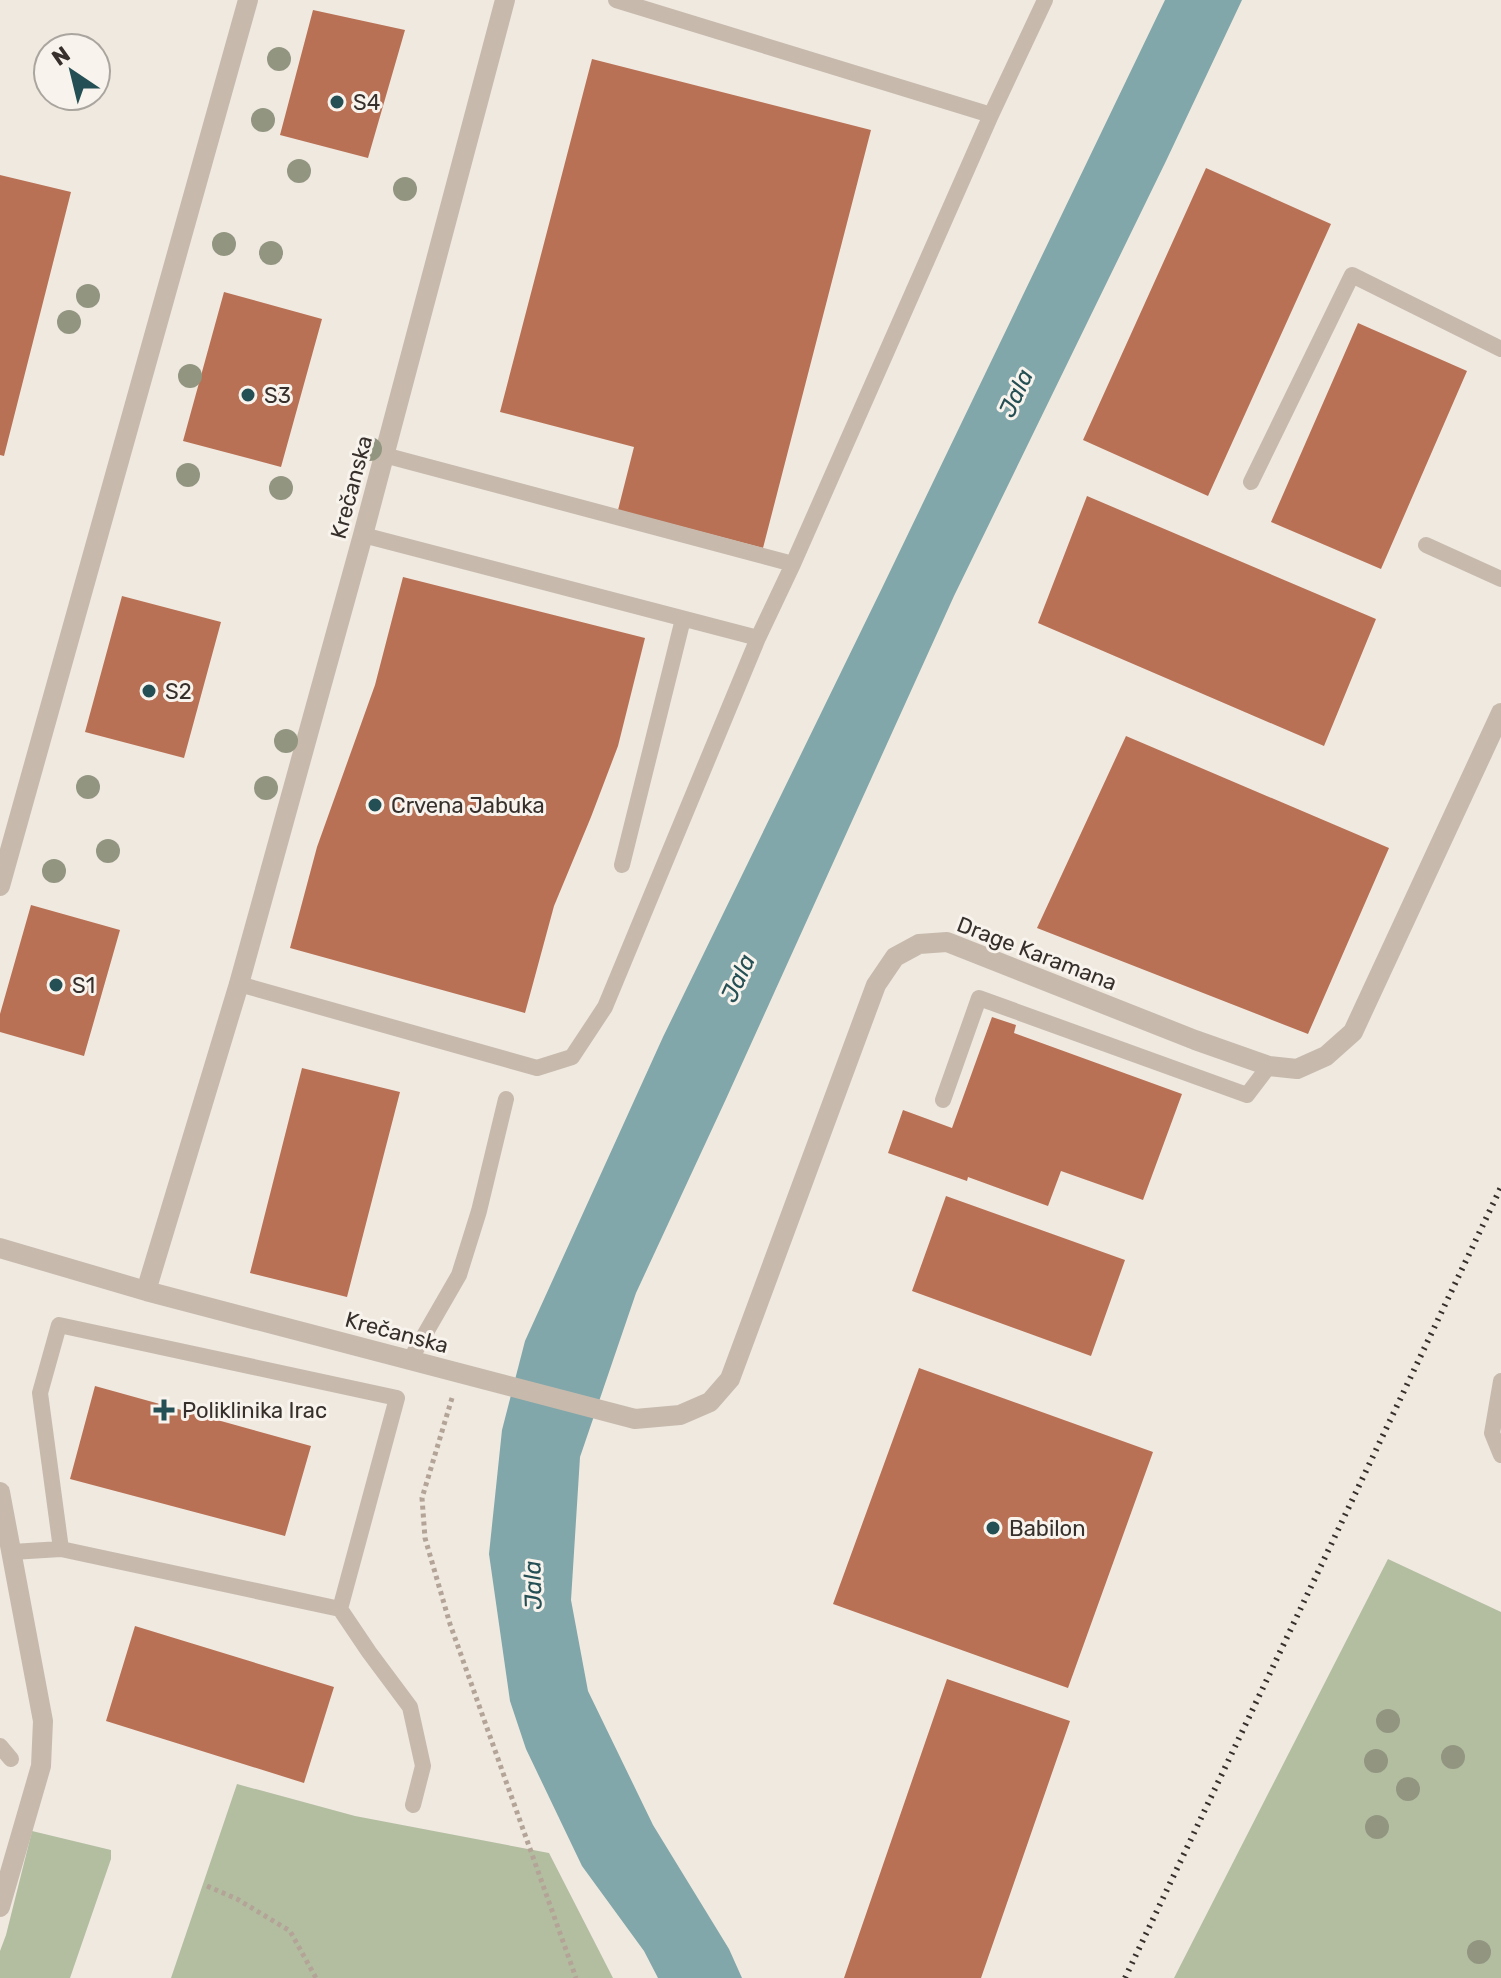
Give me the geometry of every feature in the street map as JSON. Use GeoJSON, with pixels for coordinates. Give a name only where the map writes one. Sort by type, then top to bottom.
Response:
{"type":"FeatureCollection","features":[{"type":"Feature","properties":{"kind":"street"},"geometry":{"type":"LineString","coordinates":[[0,886],[248,0]]}},
{"type":"Feature","properties":{"kind":"street","name":"Krečanska"},"geometry":{"type":"LineString","coordinates":[[146,1291],[239,984],[363,535],[505,0]]}},
{"type":"Feature","properties":{"kind":"street","name":"Drage Karamana"},"geometry":{"type":"LineString","coordinates":[[635,1419],[680,1415],[690,1411],[710,1402],[730,1379],[876,985],[895,957],[919,944],[947,942],[1195,1040],[1269,1066],[1297,1069],[1326,1056],[1353,1032],[1501,713]]}},
{"type":"Feature","properties":{"kind":"street","name":"Krečanska"},"geometry":{"type":"LineString","coordinates":[[0,1248],[146,1291],[635,1419]]}},
{"type":"Feature","properties":{"kind":"street"},"geometry":{"type":"LineString","coordinates":[[0,1492],[43,1721],[41,1766],[0,1907]]}},
{"type":"Feature","properties":{"kind":"lane"},"geometry":{"type":"LineString","coordinates":[[616,0],[991,115]]}},
{"type":"Feature","properties":{"kind":"lane"},"geometry":{"type":"LineString","coordinates":[[239,984],[537,1068],[572,1057],[605,1007],[758,638],[1045,0]]}},
{"type":"Feature","properties":{"kind":"lane"},"geometry":{"type":"LineString","coordinates":[[1251,482],[1352,275],[1501,349]]}},
{"type":"Feature","properties":{"kind":"lane"},"geometry":{"type":"LineString","coordinates":[[384,455],[793,564]]}},
{"type":"Feature","properties":{"kind":"lane"},"geometry":{"type":"LineString","coordinates":[[363,535],[758,638]]}},
{"type":"Feature","properties":{"kind":"lane"},"geometry":{"type":"LineString","coordinates":[[1426,545],[1501,579]]}},
{"type":"Feature","properties":{"kind":"lane"},"geometry":{"type":"LineString","coordinates":[[622,865],[683,619]]}},
{"type":"Feature","properties":{"kind":"lane"},"geometry":{"type":"LineString","coordinates":[[943,1100],[979,998],[1247,1095],[1269,1066]]}},
{"type":"Feature","properties":{"kind":"lane"},"geometry":{"type":"LineString","coordinates":[[410,1360],[459,1275],[479,1211],[506,1099]]}},
{"type":"Feature","properties":{"kind":"lane"},"geometry":{"type":"LineString","coordinates":[[61,1549],[40,1393],[59,1325],[397,1398],[340,1609]]}},
{"type":"Feature","properties":{"kind":"lane"},"geometry":{"type":"LineString","coordinates":[[1501,1381],[1492,1433],[1501,1455]]}},
{"type":"Feature","properties":{"kind":"lane"},"geometry":{"type":"LineString","coordinates":[[12,1552],[61,1549],[340,1609],[410,1707],[423,1766],[413,1805]]}},
{"type":"Feature","properties":{"kind":"path"},"geometry":{"type":"LineString","coordinates":[[460,1374],[422,1498],[425,1538],[450,1624],[576,1978]]}},
{"type":"Feature","properties":{"kind":"path"},"geometry":{"type":"LineString","coordinates":[[207,1886],[237,1899],[290,1931],[316,1978]]}},
{"type":"Feature","properties":{"kind":"green space"},"geometry":{"type":"Polygon","coordinates":[[[1388,1559],[1501,1612],[1501,1978],[1174,1978],[1388,1559]]]}},
{"type":"Feature","properties":{"kind":"green space"},"geometry":{"type":"Polygon","coordinates":[[[237,1784],[355,1816],[549,1853],[613,1978],[171,1978],[237,1784]]]}},
{"type":"Feature","properties":{"kind":"green space"},"geometry":{"type":"Polygon","coordinates":[[[32,1831],[111,1850],[111,1859],[70,1978],[0,1978],[0,1951],[32,1831]]]}},
{"type":"Feature","properties":{"kind":"water","name":"Jala"},"geometry":{"type":"Polygon","coordinates":[[[1165,0],[1242,0],[954,596],[636,1293],[580,1457],[571,1600],[588,1691],[653,1825],[729,1949],[742,1978],[658,1978],[644,1951],[582,1866],[526,1749],[510,1701],[489,1554],[502,1430],[525,1341],[663,1037],[1165,0]]]}},
{"type":"Feature","properties":{"kind":"building","name":"S4"},"geometry":{"type":"Polygon","coordinates":[[[313,10],[405,30],[368,158],[280,135],[313,10]]]}},
{"type":"Feature","properties":{"kind":"building"},"geometry":{"type":"Polygon","coordinates":[[[592,59],[871,130],[763,548],[618,510],[634,447],[500,412],[592,59]]]}},
{"type":"Feature","properties":{"kind":"building"},"geometry":{"type":"Polygon","coordinates":[[[1206,168],[1331,224],[1208,496],[1083,440],[1206,168]]]}},
{"type":"Feature","properties":{"kind":"building"},"geometry":{"type":"Polygon","coordinates":[[[0,175],[71,192],[4,456],[0,455],[0,175]]]}},
{"type":"Feature","properties":{"kind":"building","name":"S3"},"geometry":{"type":"Polygon","coordinates":[[[224,292],[322,319],[281,467],[183,441],[224,292]]]}},
{"type":"Feature","properties":{"kind":"building"},"geometry":{"type":"Polygon","coordinates":[[[1358,323],[1467,371],[1381,569],[1271,522],[1358,323]]]}},
{"type":"Feature","properties":{"kind":"building"},"geometry":{"type":"Polygon","coordinates":[[[1087,496],[1376,619],[1324,746],[1038,623],[1087,496]]]}},
{"type":"Feature","properties":{"kind":"building"},"geometry":{"type":"Polygon","coordinates":[[[403,577],[645,638],[618,746],[554,906],[525,1013],[290,948],[317,847],[375,685],[403,577]]]}},
{"type":"Feature","properties":{"kind":"building","name":"S2"},"geometry":{"type":"Polygon","coordinates":[[[122,596],[221,622],[184,758],[85,732],[122,596]]]}},
{"type":"Feature","properties":{"kind":"building"},"geometry":{"type":"Polygon","coordinates":[[[1126,736],[1389,848],[1308,1034],[1037,928],[1126,736]]]}},
{"type":"Feature","properties":{"kind":"building","name":"S1"},"geometry":{"type":"Polygon","coordinates":[[[31,905],[120,930],[84,1056],[0,1032],[0,1014],[31,905]]]}},
{"type":"Feature","properties":{"kind":"building"},"geometry":{"type":"Polygon","coordinates":[[[992,1017],[1016,1025],[1014,1033],[1182,1094],[1143,1200],[1061,1171],[1048,1206],[888,1153],[903,1110],[952,1128],[992,1017]]]}},
{"type":"Feature","properties":{"kind":"building"},"geometry":{"type":"Polygon","coordinates":[[[302,1068],[400,1092],[347,1297],[250,1273],[302,1068]]]}},
{"type":"Feature","properties":{"kind":"building"},"geometry":{"type":"Polygon","coordinates":[[[946,1196],[1125,1260],[1091,1356],[912,1291],[946,1196]]]}},
{"type":"Feature","properties":{"kind":"building","name":"Babilon"},"geometry":{"type":"Polygon","coordinates":[[[919,1368],[1153,1452],[1068,1688],[833,1604],[919,1368]]]}},
{"type":"Feature","properties":{"kind":"building"},"geometry":{"type":"Polygon","coordinates":[[[95,1386],[311,1446],[285,1536],[70,1479],[95,1386]]]}},
{"type":"Feature","properties":{"kind":"building"},"geometry":{"type":"Polygon","coordinates":[[[135,1626],[334,1687],[304,1783],[106,1721],[135,1626]]]}},
{"type":"Feature","properties":{"kind":"building"},"geometry":{"type":"Polygon","coordinates":[[[947,1679],[1070,1721],[981,1978],[844,1978],[947,1679]]]}},
{"type":"Feature","properties":{"kind":"railway"},"geometry":{"type":"LineString","coordinates":[[1125,1978],[1501,1187]]}},
{"type":"Feature","properties":{"kind":"place","name":"S4"},"geometry":{"type":"Point","coordinates":[337,102]}},
{"type":"Feature","properties":{"kind":"place","name":"S3"},"geometry":{"type":"Point","coordinates":[248,395]}},
{"type":"Feature","properties":{"kind":"place","name":"S2"},"geometry":{"type":"Point","coordinates":[149,691]}},
{"type":"Feature","properties":{"kind":"place","name":"Crvena Jabuka"},"geometry":{"type":"Point","coordinates":[375,805]}},
{"type":"Feature","properties":{"kind":"place","name":"S1"},"geometry":{"type":"Point","coordinates":[56,985]}},
{"type":"Feature","properties":{"kind":"place","name":"Poliklinika Irac"},"geometry":{"type":"Point","coordinates":[164,1410]}},
{"type":"Feature","properties":{"kind":"place","name":"Babilon"},"geometry":{"type":"Point","coordinates":[993,1528]}}]}
